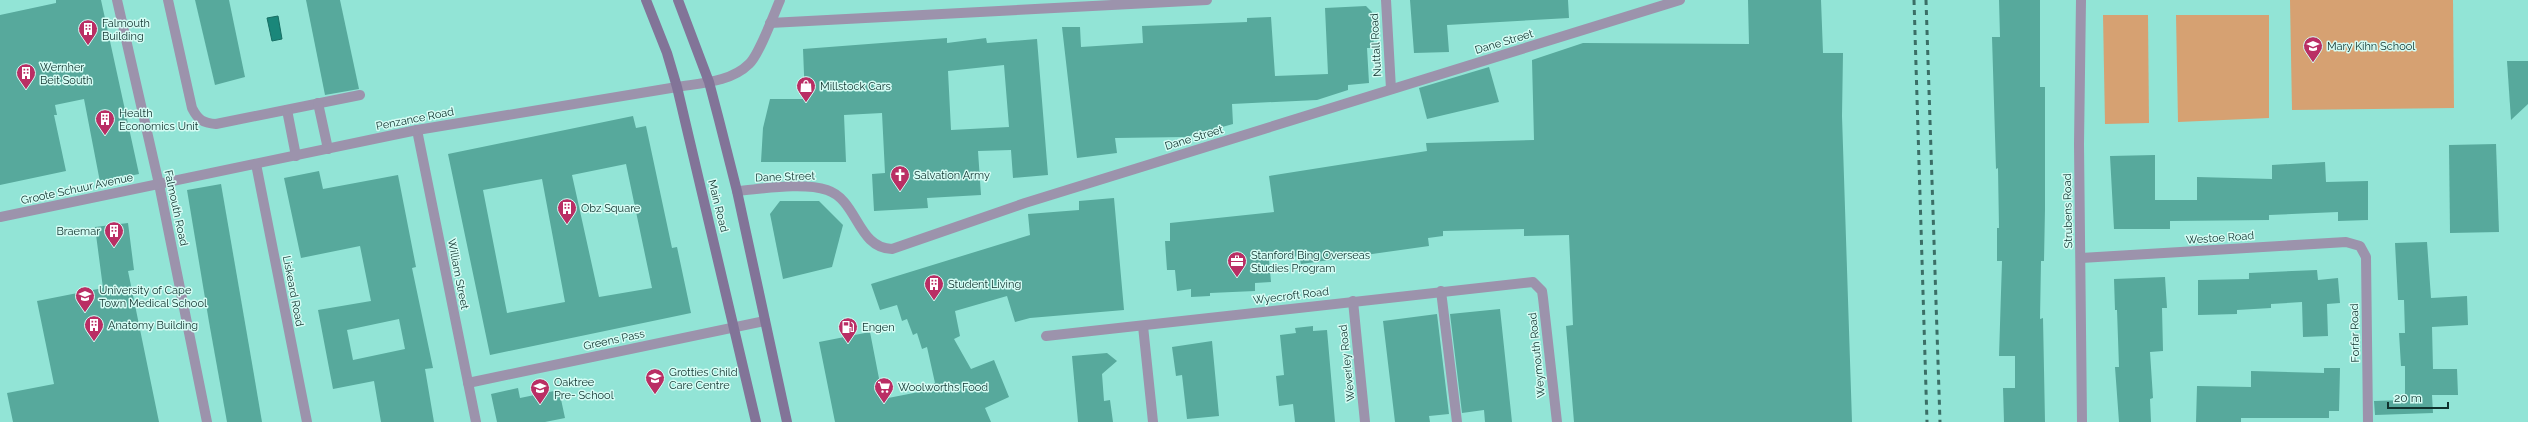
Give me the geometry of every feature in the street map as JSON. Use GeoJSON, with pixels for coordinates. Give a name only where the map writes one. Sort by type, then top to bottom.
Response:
{"type":"FeatureCollection","features":[{"type":"Feature","properties":{"kind":"main road","name":"Main Road"},"geometry":{"type":"LineString","coordinates":[[646,0],[667,53],[677,87],[735,327],[756,422]]}},
{"type":"Feature","properties":{"kind":"main road","name":"Main Road"},"geometry":{"type":"LineString","coordinates":[[678,0],[709,82],[738,191],[788,422]]}},
{"type":"Feature","properties":{"kind":"street","name":"Falmouth Road"},"geometry":{"type":"LineString","coordinates":[[117,0],[160,184],[207,422]]}},
{"type":"Feature","properties":{"kind":"street"},"geometry":{"type":"LineString","coordinates":[[168,0],[192,108],[196,118],[206,124],[216,124],[360,95]]}},
{"type":"Feature","properties":{"kind":"street","name":"Penzance Road"},"geometry":{"type":"LineString","coordinates":[[160,184],[417,130],[709,82],[731,75],[751,63],[780,0]]}},
{"type":"Feature","properties":{"kind":"street"},"geometry":{"type":"LineString","coordinates":[[770,23],[1207,0]]}},
{"type":"Feature","properties":{"kind":"street","name":"Nuttall Road"},"geometry":{"type":"LineString","coordinates":[[1386,0],[1391,89]]}},
{"type":"Feature","properties":{"kind":"street","name":"Dane Street"},"geometry":{"type":"LineString","coordinates":[[738,191],[813,187],[828,190],[850,209],[872,243],[881,249],[892,249],[1025,203],[1680,0]]}},
{"type":"Feature","properties":{"kind":"street","name":"Strubens Road"},"geometry":{"type":"LineString","coordinates":[[2081,0],[2082,422]]}},
{"type":"Feature","properties":{"kind":"street"},"geometry":{"type":"LineString","coordinates":[[318,103],[328,149]]}},
{"type":"Feature","properties":{"kind":"street"},"geometry":{"type":"LineString","coordinates":[[287,110],[296,156]]}},
{"type":"Feature","properties":{"kind":"street","name":"William Street"},"geometry":{"type":"LineString","coordinates":[[417,130],[476,422]]}},
{"type":"Feature","properties":{"kind":"street","name":"Liskeard Road"},"geometry":{"type":"LineString","coordinates":[[256,164],[307,422]]}},
{"type":"Feature","properties":{"kind":"street","name":"Groote Schuur Avenue"},"geometry":{"type":"LineString","coordinates":[[0,217],[160,184]]}},
{"type":"Feature","properties":{"kind":"street","name":"Westoe Road"},"geometry":{"type":"LineString","coordinates":[[2081,258],[2346,242],[2360,246]]}},
{"type":"Feature","properties":{"kind":"street","name":"Forfar Road"},"geometry":{"type":"LineString","coordinates":[[2360,246],[2366,257],[2368,422]]}},
{"type":"Feature","properties":{"kind":"street","name":"Wyecroft Road"},"geometry":{"type":"LineString","coordinates":[[1046,336],[1524,282],[1533,282],[1538,286]]}},
{"type":"Feature","properties":{"kind":"street","name":"Weymouth Road"},"geometry":{"type":"LineString","coordinates":[[1538,286],[1543,298],[1557,422]]}},
{"type":"Feature","properties":{"kind":"street"},"geometry":{"type":"LineString","coordinates":[[1442,291],[1457,422]]}},
{"type":"Feature","properties":{"kind":"street","name":"Weverley Road"},"geometry":{"type":"LineString","coordinates":[[1353,301],[1365,422]]}},
{"type":"Feature","properties":{"kind":"street","name":"Greens Pass"},"geometry":{"type":"LineString","coordinates":[[468,383],[765,321]]}},
{"type":"Feature","properties":{"kind":"street"},"geometry":{"type":"LineString","coordinates":[[1143,326],[1153,422]]}},
{"type":"Feature","properties":{"kind":"shaded area"},"geometry":{"type":"Polygon","coordinates":[[[2290,0],[2453,0],[2454,108],[2292,110],[2290,0]]]}},
{"type":"Feature","properties":{"kind":"shaded area"},"geometry":{"type":"Polygon","coordinates":[[[2103,15],[2148,15],[2149,123],[2105,124],[2103,15]]]}},
{"type":"Feature","properties":{"kind":"shaded area"},"geometry":{"type":"Polygon","coordinates":[[[2176,15],[2269,15],[2269,118],[2178,122],[2176,15]]]}},
{"type":"Feature","properties":{"kind":"shaded area"},"geometry":{"type":"Polygon","coordinates":[[[278,16],[282,39],[272,41],[267,18],[278,16]]]}},
{"type":"Feature","properties":{"kind":"building"},"geometry":{"type":"Polygon","coordinates":[[[56,0],[101,0],[139,174],[100,182],[84,99],[55,105],[57,115],[54,115],[66,171],[0,185],[0,15],[56,3],[56,0]]]}},
{"type":"Feature","properties":{"kind":"building"},"geometry":{"type":"Polygon","coordinates":[[[195,0],[229,0],[245,77],[215,85],[195,0]]]}},
{"type":"Feature","properties":{"kind":"building"},"geometry":{"type":"Polygon","coordinates":[[[306,0],[340,0],[359,89],[325,95],[306,0]]]}},
{"type":"Feature","properties":{"kind":"building"},"geometry":{"type":"Polygon","coordinates":[[[1410,0],[1568,0],[1569,18],[1447,25],[1449,52],[1414,53],[1410,0]]]}},
{"type":"Feature","properties":{"kind":"building"},"geometry":{"type":"Polygon","coordinates":[[[1748,0],[1821,0],[1823,53],[1843,53],[1842,116],[1852,422],[1574,422],[1566,326],[1573,325],[1569,235],[1524,236],[1524,229],[1443,231],[1443,236],[1428,238],[1429,246],[1301,264],[1299,256],[1269,260],[1271,282],[1255,283],[1255,291],[1210,293],[1210,296],[1191,297],[1191,289],[1177,291],[1175,270],[1167,270],[1165,241],[1170,241],[1170,223],[1274,212],[1269,176],[1427,151],[1426,143],[1534,140],[1532,60],[1583,43],[1749,44],[1748,0]]]}},
{"type":"Feature","properties":{"kind":"building"},"geometry":{"type":"Polygon","coordinates":[[[1999,0],[2040,0],[2040,87],[2045,87],[2044,261],[2041,261],[2040,319],[2043,318],[2045,422],[2004,422],[2003,388],[2015,388],[2015,356],[1999,356],[2002,261],[1997,261],[1997,228],[1999,228],[1998,168],[1996,169],[1992,37],[2000,37],[1999,0]]]}},
{"type":"Feature","properties":{"kind":"building"},"geometry":{"type":"Polygon","coordinates":[[[1366,6],[1372,12],[1374,48],[1367,48],[1369,83],[1348,85],[1348,90],[1317,100],[1232,104],[1233,124],[1186,137],[1115,138],[1117,153],[1077,158],[1062,27],[1080,27],[1081,47],[1143,43],[1142,26],[1247,22],[1247,18],[1271,17],[1275,76],[1328,74],[1325,8],[1366,6]]]}},
{"type":"Feature","properties":{"kind":"building"},"geometry":{"type":"Polygon","coordinates":[[[947,38],[947,43],[986,38],[987,43],[1037,39],[1048,175],[1013,178],[1011,150],[978,151],[981,195],[927,198],[928,208],[874,211],[872,174],[885,173],[882,113],[844,115],[846,162],[761,162],[763,128],[770,99],[805,99],[803,49],[947,38]],[[1004,65],[948,71],[951,130],[1009,127],[1004,65]]]}},
{"type":"Feature","properties":{"kind":"building"},"geometry":{"type":"Polygon","coordinates":[[[2507,61],[2528,61],[2528,104],[2511,120],[2507,61]]]}},
{"type":"Feature","properties":{"kind":"building"},"geometry":{"type":"Polygon","coordinates":[[[1489,67],[1499,102],[1427,119],[1419,88],[1489,67]]]}},
{"type":"Feature","properties":{"kind":"building","name":"Obz Square"},"geometry":{"type":"Polygon","coordinates":[[[633,116],[636,128],[646,126],[672,248],[677,247],[691,313],[490,355],[448,154],[633,116]],[[626,164],[572,175],[599,297],[652,288],[626,164]],[[542,179],[483,190],[507,313],[565,302],[542,179]]]}},
{"type":"Feature","properties":{"kind":"building"},"geometry":{"type":"Polygon","coordinates":[[[2496,144],[2499,232],[2450,233],[2449,145],[2496,144]]]}},
{"type":"Feature","properties":{"kind":"building"},"geometry":{"type":"Polygon","coordinates":[[[2155,155],[2155,200],[2197,200],[2197,177],[2272,179],[2272,165],[2325,162],[2326,182],[2368,181],[2368,220],[2338,221],[2338,212],[2269,215],[2269,220],[2170,221],[2170,229],[2114,229],[2110,156],[2155,155]]]}},
{"type":"Feature","properties":{"kind":"building"},"geometry":{"type":"Polygon","coordinates":[[[319,171],[323,189],[398,175],[416,267],[412,268],[433,368],[425,369],[434,422],[381,422],[374,381],[333,389],[318,310],[371,301],[360,246],[301,258],[284,178],[319,171]],[[399,319],[347,330],[353,360],[405,349],[399,319]]]}},
{"type":"Feature","properties":{"kind":"building"},"geometry":{"type":"Polygon","coordinates":[[[221,184],[262,422],[227,422],[209,322],[187,190],[221,184]]]}},
{"type":"Feature","properties":{"kind":"building"},"geometry":{"type":"Polygon","coordinates":[[[1114,198],[1124,310],[1030,318],[1015,322],[1007,296],[955,311],[960,336],[954,339],[971,369],[994,360],[1009,397],[985,408],[991,422],[835,422],[819,342],[870,332],[883,399],[924,391],[923,388],[935,383],[927,347],[922,349],[917,333],[913,335],[907,319],[902,321],[897,305],[880,310],[871,284],[1030,235],[1028,214],[1079,210],[1079,201],[1114,198]]]}},
{"type":"Feature","properties":{"kind":"building"},"geometry":{"type":"Polygon","coordinates":[[[780,201],[819,201],[843,225],[832,267],[783,279],[770,214],[780,201]]]}},
{"type":"Feature","properties":{"kind":"building","name":"Anatomy Building"},"geometry":{"type":"Polygon","coordinates":[[[128,223],[134,270],[128,271],[159,422],[13,422],[7,393],[54,384],[37,301],[103,288],[95,227],[128,223]]]}},
{"type":"Feature","properties":{"kind":"building"},"geometry":{"type":"Polygon","coordinates":[[[2427,242],[2431,298],[2467,296],[2468,325],[2432,327],[2433,369],[2457,369],[2458,395],[2432,395],[2433,413],[2375,415],[2374,401],[2405,400],[2405,366],[2401,366],[2399,333],[2405,333],[2404,300],[2398,300],[2395,243],[2427,242]]]}},
{"type":"Feature","properties":{"kind":"building"},"geometry":{"type":"Polygon","coordinates":[[[2317,270],[2318,280],[2338,278],[2340,303],[2327,304],[2328,336],[2303,337],[2302,302],[2271,304],[2271,308],[2237,310],[2237,314],[2198,315],[2198,280],[2249,279],[2249,273],[2317,270]]]}},
{"type":"Feature","properties":{"kind":"building"},"geometry":{"type":"Polygon","coordinates":[[[2165,277],[2167,308],[2162,308],[2163,351],[2150,352],[2153,398],[2150,399],[2151,422],[2119,422],[2115,367],[2119,367],[2117,310],[2115,310],[2114,279],[2165,277]]]}},
{"type":"Feature","properties":{"kind":"building"},"geometry":{"type":"Polygon","coordinates":[[[1500,309],[1512,422],[1485,422],[1484,410],[1462,413],[1450,314],[1500,309]]]}},
{"type":"Feature","properties":{"kind":"building"},"geometry":{"type":"Polygon","coordinates":[[[1437,314],[1449,414],[1429,416],[1430,422],[1395,422],[1383,321],[1437,314]]]}},
{"type":"Feature","properties":{"kind":"building"},"geometry":{"type":"Polygon","coordinates":[[[1313,326],[1313,331],[1327,330],[1335,422],[1295,422],[1293,404],[1279,406],[1276,376],[1284,375],[1280,335],[1296,333],[1295,328],[1313,326]]]}},
{"type":"Feature","properties":{"kind":"building"},"geometry":{"type":"Polygon","coordinates":[[[1212,341],[1219,416],[1187,419],[1182,375],[1176,376],[1172,347],[1212,341]]]}},
{"type":"Feature","properties":{"kind":"building"},"geometry":{"type":"Polygon","coordinates":[[[1107,353],[1117,361],[1102,374],[1104,401],[1110,400],[1113,422],[1078,422],[1072,356],[1107,353]]]}},
{"type":"Feature","properties":{"kind":"building"},"geometry":{"type":"Polygon","coordinates":[[[2324,368],[2340,368],[2339,411],[2329,411],[2329,418],[2241,418],[2241,422],[2196,422],[2197,386],[2251,387],[2251,371],[2324,373],[2324,368]]]}},
{"type":"Feature","properties":{"kind":"building"},"geometry":{"type":"Polygon","coordinates":[[[518,388],[520,398],[559,390],[565,418],[545,422],[497,422],[491,394],[518,388]]]}},
{"type":"Feature","properties":{"kind":"railway"},"geometry":{"type":"LineString","coordinates":[[1914,0],[1927,422]]}},
{"type":"Feature","properties":{"kind":"railway"},"geometry":{"type":"LineString","coordinates":[[1926,0],[1940,422]]}},
{"type":"Feature","properties":{"kind":"place","name":"Falmouth Building"},"geometry":{"type":"Point","coordinates":[88,46]}},
{"type":"Feature","properties":{"kind":"place","name":"Mary Kihn School"},"geometry":{"type":"Point","coordinates":[2313,63]}},
{"type":"Feature","properties":{"kind":"place","name":"Wernher Beit South"},"geometry":{"type":"Point","coordinates":[26,90]}},
{"type":"Feature","properties":{"kind":"place","name":"Millstock Cars"},"geometry":{"type":"Point","coordinates":[806,103]}},
{"type":"Feature","properties":{"kind":"place","name":"Health Economics Unit"},"geometry":{"type":"Point","coordinates":[105,136]}},
{"type":"Feature","properties":{"kind":"place","name":"Salvation Army"},"geometry":{"type":"Point","coordinates":[900,192]}},
{"type":"Feature","properties":{"kind":"place","name":"Obz Square"},"geometry":{"type":"Point","coordinates":[567,225]}},
{"type":"Feature","properties":{"kind":"place","name":"Braemar"},"geometry":{"type":"Point","coordinates":[114,248]}},
{"type":"Feature","properties":{"kind":"place","name":"Stanford Bing Overseas Studies Program"},"geometry":{"type":"Point","coordinates":[1237,278]}},
{"type":"Feature","properties":{"kind":"place","name":"Student Living"},"geometry":{"type":"Point","coordinates":[934,301]}},
{"type":"Feature","properties":{"kind":"place","name":"University of Cape Town Medical School"},"geometry":{"type":"Point","coordinates":[85,313]}},
{"type":"Feature","properties":{"kind":"place","name":"Anatomy Building"},"geometry":{"type":"Point","coordinates":[94,342]}},
{"type":"Feature","properties":{"kind":"place","name":"Engen"},"geometry":{"type":"Point","coordinates":[848,344]}},
{"type":"Feature","properties":{"kind":"place","name":"Grotties Child Care Centre"},"geometry":{"type":"Point","coordinates":[655,395]}},
{"type":"Feature","properties":{"kind":"place","name":"Woolworths Food"},"geometry":{"type":"Point","coordinates":[884,404]}},
{"type":"Feature","properties":{"kind":"place","name":"Oaktree Pre- School"},"geometry":{"type":"Point","coordinates":[540,405]}}]}
